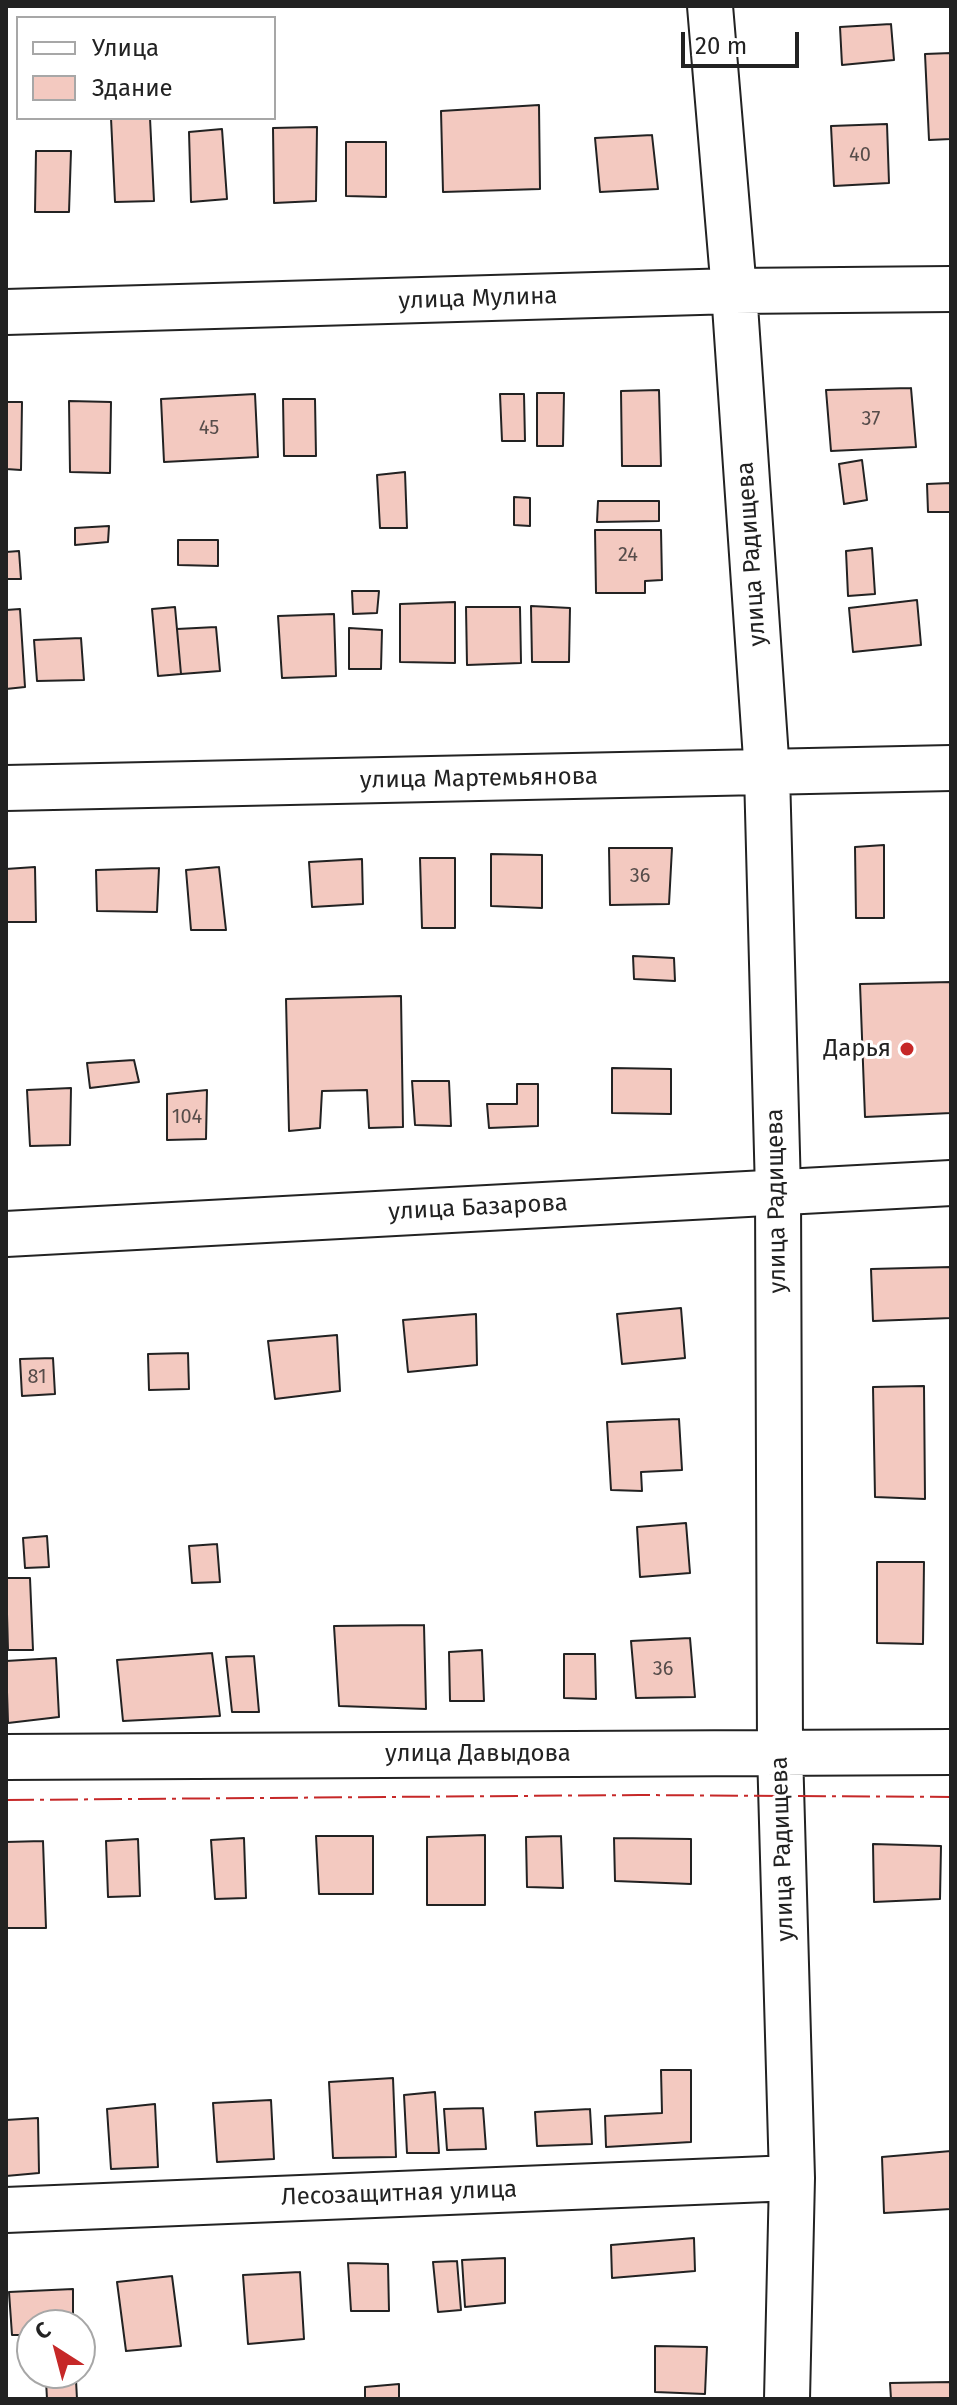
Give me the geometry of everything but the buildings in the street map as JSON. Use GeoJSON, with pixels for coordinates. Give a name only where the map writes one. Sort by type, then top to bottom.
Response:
{"type":"FeatureCollection","features":[{"type":"Feature","properties":{"kind":"street","name":"улица Радищева"},"geometry":{"type":"LineString","coordinates":[[710,6],[734,291],[767,773],[778,1191],[780,1751],[792,2178],[787,2399]]}},
{"type":"Feature","properties":{"kind":"street","name":"улица Мулина"},"geometry":{"type":"LineString","coordinates":[[6,312],[734,291],[951,289]]}},
{"type":"Feature","properties":{"kind":"street","name":"улица Мартемьянова"},"geometry":{"type":"LineString","coordinates":[[6,788],[951,768]]}},
{"type":"Feature","properties":{"kind":"street","name":"улица Базарова"},"geometry":{"type":"LineString","coordinates":[[6,1234],[951,1183]]}},
{"type":"Feature","properties":{"kind":"street","name":"улица Давыдова"},"geometry":{"type":"LineString","coordinates":[[6,1757],[951,1752]]}},
{"type":"Feature","properties":{"kind":"street","name":"Лесозащитная улица"},"geometry":{"type":"LineString","coordinates":[[6,2210],[792,2178]]}},
{"type":"Feature","properties":{"kind":"power"},"geometry":{"type":"LineString","coordinates":[[6,1800],[639,1795],[951,1797]]}},
{"type":"Feature","properties":{"kind":"place","name":"Дарья"},"geometry":{"type":"Point","coordinates":[907,1049]}}]}
